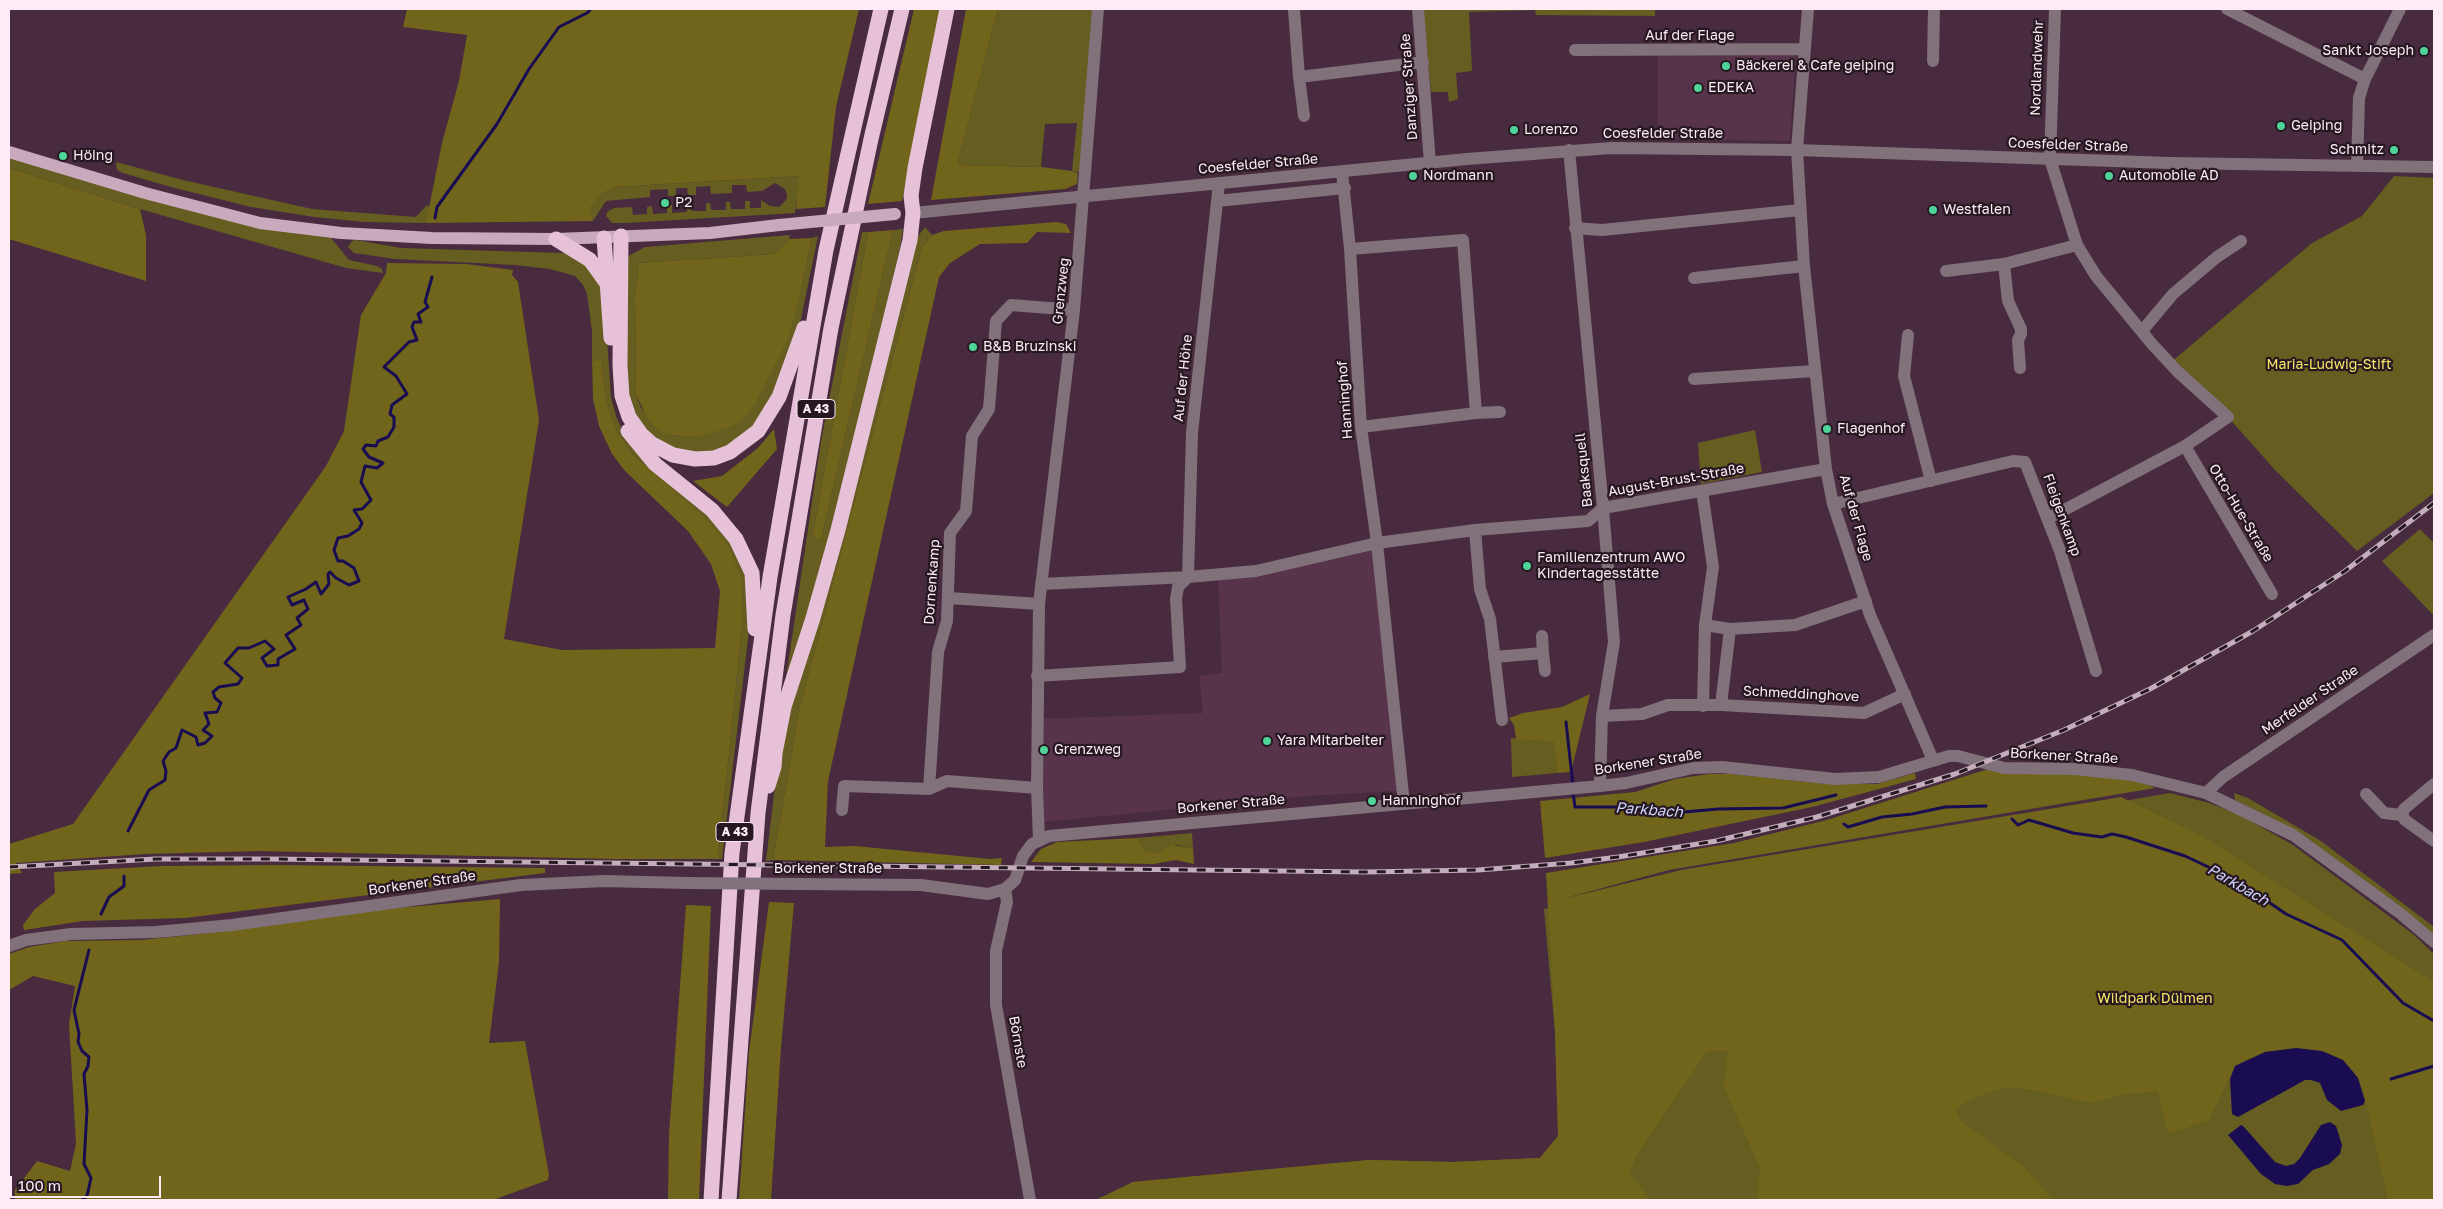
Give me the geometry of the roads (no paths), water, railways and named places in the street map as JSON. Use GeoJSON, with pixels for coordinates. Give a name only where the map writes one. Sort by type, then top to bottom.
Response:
{"type":"FeatureCollection","features":[{"type":"Feature","properties":{"kind":"highway","name":"A 43"},"geometry":{"type":"LineString","coordinates":[[711,1200],[732,853],[786,480],[826,250],[881,9]]}},
{"type":"Feature","properties":{"kind":"highway","name":"A 43"},"geometry":{"type":"LineString","coordinates":[[729,1200],[758,813],[783,615],[814,423],[871,138],[902,9]]}},
{"type":"Feature","properties":{"kind":"highway"},"geometry":{"type":"LineString","coordinates":[[758,813],[774,767],[784,707],[813,618],[838,530],[910,240],[913,213],[911,196],[915,168],[947,9]]}},
{"type":"Feature","properties":{"kind":"highway"},"geometry":{"type":"LineString","coordinates":[[621,236],[620,366],[622,396],[629,417],[641,434],[652,444],[672,455],[695,459],[714,458],[730,452],[758,431],[769,415],[779,397],[799,345],[826,250]]}},
{"type":"Feature","properties":{"kind":"highway"},"geometry":{"type":"LineString","coordinates":[[604,238],[605,281],[615,394],[622,420],[631,438],[655,464],[712,510],[736,539],[752,573],[756,611],[755,693]]}},
{"type":"Feature","properties":{"kind":"highway"},"geometry":{"type":"LineString","coordinates":[[556,239],[590,260],[605,281]]}},
{"type":"Feature","properties":{"kind":"main road","name":"Coesfelder Straße"},"geometry":{"type":"LineString","coordinates":[[9,152],[145,193],[260,223],[341,233],[389,236],[604,238],[710,233],[913,213]]}},
{"type":"Feature","properties":{"kind":"street","name":"Grenzweg"},"geometry":{"type":"LineString","coordinates":[[1039,840],[1036,788],[1039,604],[1074,310],[1098,9]]}},
{"type":"Feature","properties":{"kind":"street","name":"Danziger Straße"},"geometry":{"type":"LineString","coordinates":[[1418,9],[1430,163]]}},
{"type":"Feature","properties":{"kind":"street","name":"Auf der Flage"},"geometry":{"type":"LineString","coordinates":[[1808,9],[1797,150],[1804,266],[1826,469],[1834,504],[1866,602],[1933,760]]}},
{"type":"Feature","properties":{"kind":"street"},"geometry":{"type":"LineString","coordinates":[[1933,61],[1934,9]]}},
{"type":"Feature","properties":{"kind":"street","name":"Nordlandwehr"},"geometry":{"type":"LineString","coordinates":[[2055,9],[2050,159],[2077,245],[2096,276],[2142,331],[2178,372],[2228,417],[2185,446]]}},
{"type":"Feature","properties":{"kind":"street"},"geometry":{"type":"LineString","coordinates":[[2227,9],[2365,79]]}},
{"type":"Feature","properties":{"kind":"street"},"geometry":{"type":"LineString","coordinates":[[2357,166],[2360,98],[2365,79],[2400,9]]}},
{"type":"Feature","properties":{"kind":"street"},"geometry":{"type":"LineString","coordinates":[[1294,10],[1304,116]]}},
{"type":"Feature","properties":{"kind":"street","name":"Auf der Flage"},"geometry":{"type":"LineString","coordinates":[[1575,50],[1805,49]]}},
{"type":"Feature","properties":{"kind":"street"},"geometry":{"type":"LineString","coordinates":[[1300,77],[1423,62]]}},
{"type":"Feature","properties":{"kind":"street","name":"Coesfelder Straße"},"geometry":{"type":"LineString","coordinates":[[913,213],[1569,150],[1655,147],[2050,159],[2434,167]]}},
{"type":"Feature","properties":{"kind":"street","name":"Baaksquell"},"geometry":{"type":"LineString","coordinates":[[1569,150],[1614,642],[1602,716],[1600,786]]}},
{"type":"Feature","properties":{"kind":"street","name":"Hanninghof"},"geometry":{"type":"LineString","coordinates":[[1342,172],[1350,249],[1361,427],[1377,543],[1404,804]]}},
{"type":"Feature","properties":{"kind":"street","name":"Auf der Höhe"},"geometry":{"type":"LineString","coordinates":[[1188,577],[1192,433],[1219,183]]}},
{"type":"Feature","properties":{"kind":"street"},"geometry":{"type":"LineString","coordinates":[[1217,200],[1345,188]]}},
{"type":"Feature","properties":{"kind":"street"},"geometry":{"type":"LineString","coordinates":[[1575,228],[1602,230],[1800,210]]}},
{"type":"Feature","properties":{"kind":"street"},"geometry":{"type":"LineString","coordinates":[[1350,249],[1463,240],[1476,413]]}},
{"type":"Feature","properties":{"kind":"street"},"geometry":{"type":"LineString","coordinates":[[2142,331],[2173,294],[2217,257],[2241,241]]}},
{"type":"Feature","properties":{"kind":"street"},"geometry":{"type":"LineString","coordinates":[[1946,271],[2004,264],[2077,245]]}},
{"type":"Feature","properties":{"kind":"street"},"geometry":{"type":"LineString","coordinates":[[2004,264],[2008,301],[2021,329],[2018,340],[2020,368]]}},
{"type":"Feature","properties":{"kind":"street"},"geometry":{"type":"LineString","coordinates":[[1694,278],[1804,266]]}},
{"type":"Feature","properties":{"kind":"street","name":"Dornenkamp"},"geometry":{"type":"LineString","coordinates":[[929,789],[938,652],[948,620],[950,532],[966,511],[972,436],[988,409],[996,321],[1011,306],[1074,310]]}},
{"type":"Feature","properties":{"kind":"street"},"geometry":{"type":"LineString","coordinates":[[1908,335],[1904,376],[1932,481]]}},
{"type":"Feature","properties":{"kind":"street"},"geometry":{"type":"LineString","coordinates":[[1694,379],[1814,371]]}},
{"type":"Feature","properties":{"kind":"street"},"geometry":{"type":"LineString","coordinates":[[1361,427],[1476,413],[1500,412]]}},
{"type":"Feature","properties":{"kind":"street"},"geometry":{"type":"LineString","coordinates":[[2049,518],[2185,446]]}},
{"type":"Feature","properties":{"kind":"street","name":"Otto-Hue-Straße"},"geometry":{"type":"LineString","coordinates":[[2185,446],[2272,594]]}},
{"type":"Feature","properties":{"kind":"street","name":"Fleigenkamp"},"geometry":{"type":"LineString","coordinates":[[1834,504],[2013,461],[2026,462],[2049,518],[2096,671]]}},
{"type":"Feature","properties":{"kind":"street","name":"August-Brust-Straße"},"geometry":{"type":"LineString","coordinates":[[1041,584],[1188,577],[1256,570],[1377,543],[1475,530],[1588,521],[1603,508],[1826,469]]}},
{"type":"Feature","properties":{"kind":"street"},"geometry":{"type":"LineString","coordinates":[[1702,491],[1713,567],[1705,625],[1703,706]]}},
{"type":"Feature","properties":{"kind":"street"},"geometry":{"type":"LineString","coordinates":[[1475,530],[1480,590],[1490,619],[1502,720]]}},
{"type":"Feature","properties":{"kind":"street"},"geometry":{"type":"LineString","coordinates":[[1037,676],[1180,667],[1176,599],[1178,587],[1188,577]]}},
{"type":"Feature","properties":{"kind":"street"},"geometry":{"type":"LineString","coordinates":[[949,598],[1039,604]]}},
{"type":"Feature","properties":{"kind":"street"},"geometry":{"type":"LineString","coordinates":[[1705,625],[1730,629],[1795,625],[1866,602]]}},
{"type":"Feature","properties":{"kind":"street","name":"Schmeddinghove"},"geometry":{"type":"LineString","coordinates":[[1721,705],[1730,629]]}},
{"type":"Feature","properties":{"kind":"street","name":"Merfelder Straße"},"geometry":{"type":"LineString","coordinates":[[2206,793],[2223,777],[2434,635]]}},
{"type":"Feature","properties":{"kind":"street"},"geometry":{"type":"LineString","coordinates":[[1542,636],[1545,671]]}},
{"type":"Feature","properties":{"kind":"street"},"geometry":{"type":"LineString","coordinates":[[1494,657],[1543,653]]}},
{"type":"Feature","properties":{"kind":"street","name":"Schmeddinghove"},"geometry":{"type":"LineString","coordinates":[[1602,716],[1642,714],[1668,706],[1721,705],[1864,713],[1905,694]]}},
{"type":"Feature","properties":{"kind":"street","name":"Borkener Straße"},"geometry":{"type":"LineString","coordinates":[[1039,840],[1063,835],[1600,786],[1626,783],[1693,768],[1722,767],[1835,778],[1879,777],[1933,760],[1958,756],[2004,768],[2075,769],[2132,776],[2206,793],[2293,836],[2401,914],[2434,942]]}},
{"type":"Feature","properties":{"kind":"street"},"geometry":{"type":"LineString","coordinates":[[842,810],[844,786],[929,789],[947,781],[1036,788]]}},
{"type":"Feature","properties":{"kind":"street"},"geometry":{"type":"LineString","coordinates":[[2402,815],[2404,809],[2434,784]]}},
{"type":"Feature","properties":{"kind":"street"},"geometry":{"type":"LineString","coordinates":[[2366,794],[2384,813],[2402,815]]}},
{"type":"Feature","properties":{"kind":"street"},"geometry":{"type":"LineString","coordinates":[[2402,815],[2405,820],[2434,841]]}},
{"type":"Feature","properties":{"kind":"street"},"geometry":{"type":"LineString","coordinates":[[1005,889],[1015,880],[1023,856],[1032,844],[1039,840]]}},
{"type":"Feature","properties":{"kind":"street","name":"Borkener Straße"},"geometry":{"type":"LineString","coordinates":[[9,946],[26,940],[71,934],[156,932],[232,925],[522,885],[604,881],[921,885],[988,894],[1005,889]]}},
{"type":"Feature","properties":{"kind":"street","name":"Börnste"},"geometry":{"type":"LineString","coordinates":[[1005,889],[1007,902],[996,951],[996,1005],[1030,1200]]}},
{"type":"Feature","properties":{"kind":"waterway"},"geometry":{"type":"LineString","coordinates":[[435,218],[437,207],[497,124],[529,69],[559,27],[587,13],[591,9]]}},
{"type":"Feature","properties":{"kind":"waterway"},"geometry":{"type":"LineString","coordinates":[[128,831],[149,790],[165,780],[166,771],[163,761],[169,752],[176,748],[182,730],[196,737],[198,745],[205,743],[212,736],[203,730],[209,724],[205,713],[217,712],[221,703],[215,698],[213,692],[219,687],[238,684],[242,678],[225,663],[238,648],[249,648],[265,641],[274,649],[262,658],[267,666],[278,665],[278,659],[295,649],[286,635],[301,625],[297,618],[308,609],[304,600],[292,605],[288,597],[316,582],[321,594],[329,584],[328,574],[330,572],[336,578],[349,585],[359,581],[354,568],[343,561],[338,561],[334,550],[338,538],[348,536],[359,529],[362,523],[354,510],[362,509],[371,500],[361,482],[365,466],[377,468],[383,463],[369,457],[363,449],[366,445],[376,446],[378,441],[388,437],[394,427],[394,417],[390,414],[392,405],[407,394],[396,376],[384,367],[409,342],[417,340],[412,327],[414,322],[421,322],[418,314],[428,307],[425,302],[432,277]]}},
{"type":"Feature","properties":{"kind":"waterway","name":"Parkbach"},"geometry":{"type":"LineString","coordinates":[[1566,722],[1573,786]]}},
{"type":"Feature","properties":{"kind":"waterway","name":"Parkbach"},"geometry":{"type":"LineString","coordinates":[[1573,792],[1575,807],[1620,807],[1662,814],[1718,809],[1783,808],[1836,795]]}},
{"type":"Feature","properties":{"kind":"waterway"},"geometry":{"type":"LineString","coordinates":[[1844,824],[1848,827],[1882,817],[1912,814],[1945,807],[1986,806]]}},
{"type":"Feature","properties":{"kind":"waterway","name":"Parkbach"},"geometry":{"type":"LineString","coordinates":[[2012,819],[2018,825],[2029,820],[2073,833],[2102,837],[2112,834],[2126,837],[2185,856],[2238,881],[2286,914],[2342,940],[2403,1003],[2434,1021]]}},
{"type":"Feature","properties":{"kind":"waterway"},"geometry":{"type":"LineString","coordinates":[[101,914],[109,897],[124,886],[124,876]]}},
{"type":"Feature","properties":{"kind":"waterway"},"geometry":{"type":"LineString","coordinates":[[82,1200],[87,1196],[91,1178],[84,1164],[87,1110],[84,1074],[88,1066],[89,1057],[82,1051],[78,1042],[79,1034],[74,1010],[89,950]]}},
{"type":"Feature","properties":{"kind":"waterway"},"geometry":{"type":"LineString","coordinates":[[2391,1079],[2434,1066]]}},
{"type":"Feature","properties":{"kind":"railway"},"geometry":{"type":"LineString","coordinates":[[9,867],[156,859],[270,859],[1365,872],[1478,870],[1571,863],[1618,857],[1716,841],[1817,817],[1955,774],[2064,730],[2150,689],[2253,631],[2345,571],[2434,503]]}},
{"type":"Feature","properties":{"kind":"place","name":"Sankt Joseph"},"geometry":{"type":"Point","coordinates":[2424,51]}},
{"type":"Feature","properties":{"kind":"place","name":"Bäckerei & Cafe geiping"},"geometry":{"type":"Point","coordinates":[1726,66]}},
{"type":"Feature","properties":{"kind":"place","name":"EDEKA"},"geometry":{"type":"Point","coordinates":[1698,88]}},
{"type":"Feature","properties":{"kind":"place","name":"Geiping"},"geometry":{"type":"Point","coordinates":[2281,126]}},
{"type":"Feature","properties":{"kind":"place","name":"Lorenzo"},"geometry":{"type":"Point","coordinates":[1514,130]}},
{"type":"Feature","properties":{"kind":"place","name":"Schmitz"},"geometry":{"type":"Point","coordinates":[2394,150]}},
{"type":"Feature","properties":{"kind":"place","name":"Höing"},"geometry":{"type":"Point","coordinates":[63,156]}},
{"type":"Feature","properties":{"kind":"place","name":"Nordmann"},"geometry":{"type":"Point","coordinates":[1413,176]}},
{"type":"Feature","properties":{"kind":"place","name":"Automobile AD"},"geometry":{"type":"Point","coordinates":[2109,176]}},
{"type":"Feature","properties":{"kind":"place","name":"P2"},"geometry":{"type":"Point","coordinates":[665,203]}},
{"type":"Feature","properties":{"kind":"place","name":"Westfalen"},"geometry":{"type":"Point","coordinates":[1933,210]}},
{"type":"Feature","properties":{"kind":"place","name":"B&B Bruzinski"},"geometry":{"type":"Point","coordinates":[973,347]}},
{"type":"Feature","properties":{"kind":"place","name":"Flagenhof"},"geometry":{"type":"Point","coordinates":[1827,429]}},
{"type":"Feature","properties":{"kind":"place","name":"Familienzentrum AWO Kindertagesstätte"},"geometry":{"type":"Point","coordinates":[1527,566]}},
{"type":"Feature","properties":{"kind":"place","name":"Yara Mitarbeiter"},"geometry":{"type":"Point","coordinates":[1267,741]}},
{"type":"Feature","properties":{"kind":"place","name":"Grenzweg"},"geometry":{"type":"Point","coordinates":[1044,750]}},
{"type":"Feature","properties":{"kind":"place","name":"Hanninghof"},"geometry":{"type":"Point","coordinates":[1372,801]}},
{"type":"Feature","properties":{"kind":"park label","name":"Maria-Ludwig-Stift"},"geometry":{"type":"Point","coordinates":[2329,365]}},
{"type":"Feature","properties":{"kind":"park label","name":"Wildpark Dülmen"},"geometry":{"type":"Point","coordinates":[2155,999]}}]}
